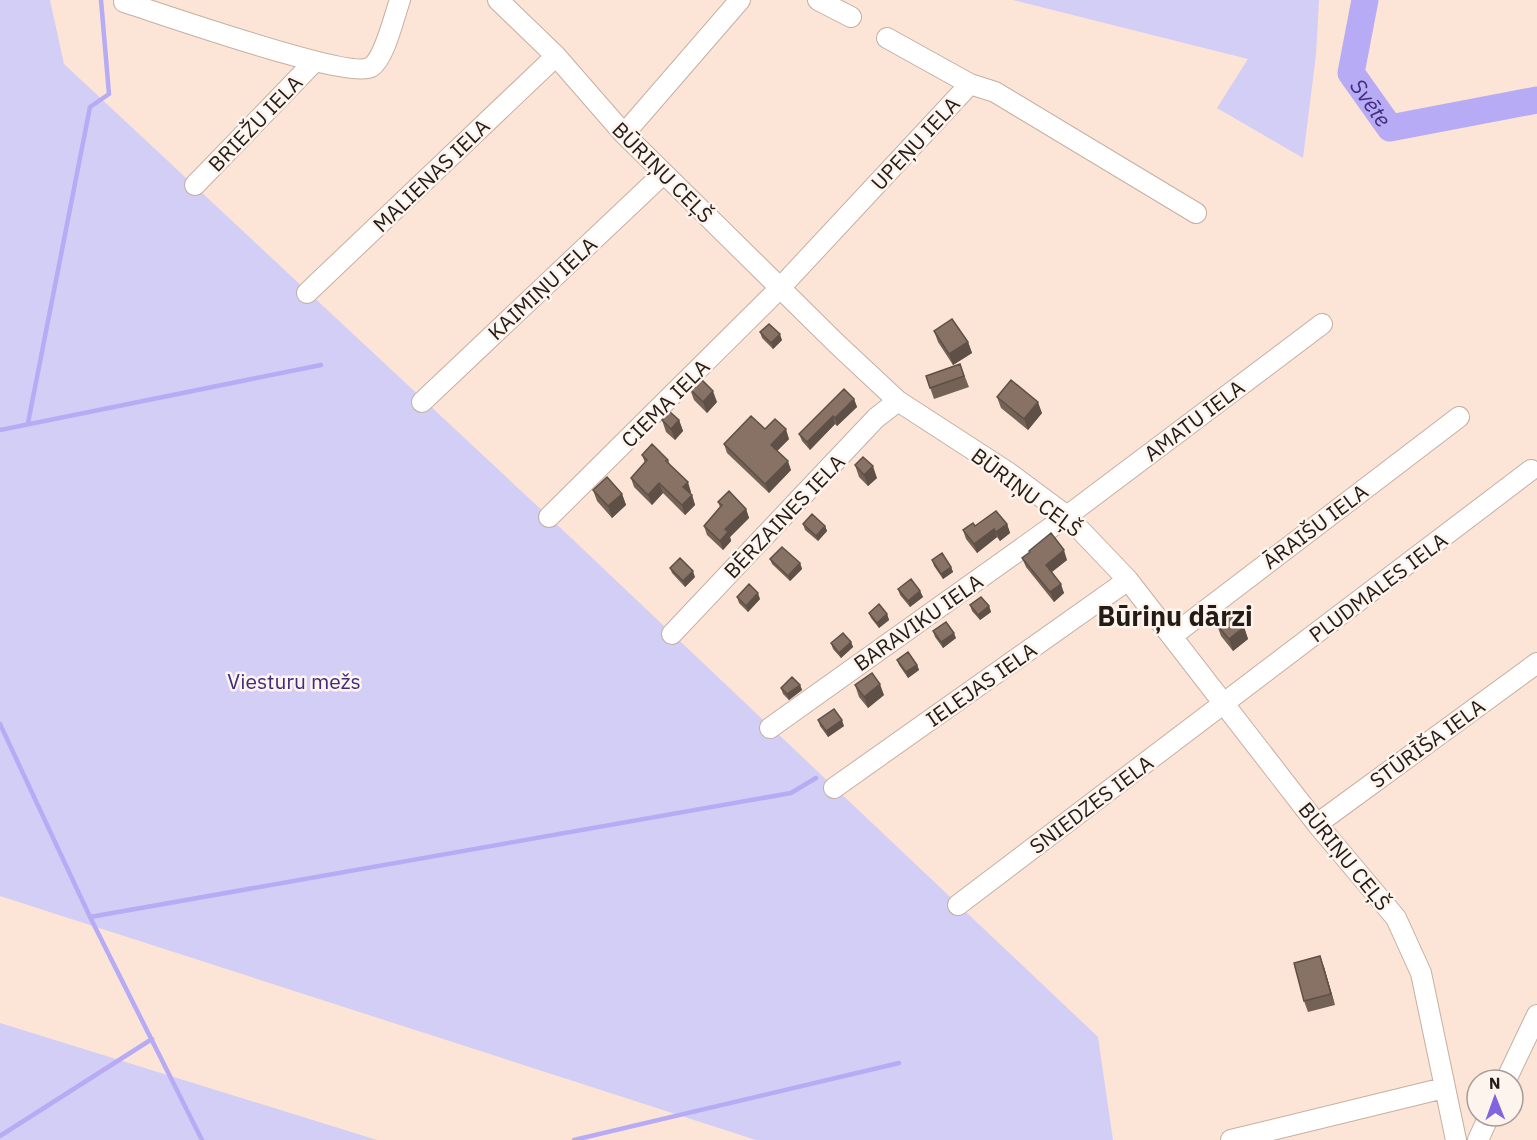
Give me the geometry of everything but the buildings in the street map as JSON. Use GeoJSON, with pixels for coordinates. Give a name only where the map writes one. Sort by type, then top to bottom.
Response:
{"type":"FeatureCollection","features":[{"type":"Feature","properties":{"kind":"street","name":"BRIEŽU IELA"},"geometry":{"type":"LineString","coordinates":[[124,2],[314,62],[364,70],[374,66],[382,52],[400,0]]}},
{"type":"Feature","properties":{"kind":"street","name":"BŪRIŅU CEĻŠ"},"geometry":{"type":"LineString","coordinates":[[498,0],[556,56],[624,134],[663,174],[898,401],[1009,473],[1067,516],[1128,580],[1317,824],[1396,918],[1421,973],[1456,1140]]}},
{"type":"Feature","properties":{"kind":"street"},"geometry":{"type":"LineString","coordinates":[[624,134],[740,0]]}},
{"type":"Feature","properties":{"kind":"street"},"geometry":{"type":"LineString","coordinates":[[818,0],[851,17]]}},
{"type":"Feature","properties":{"kind":"street"},"geometry":{"type":"LineString","coordinates":[[887,38],[970,84]]}},
{"type":"Feature","properties":{"kind":"street","name":"MALIENAS IELA"},"geometry":{"type":"LineString","coordinates":[[307,294],[556,56]]}},
{"type":"Feature","properties":{"kind":"street","name":"BRIEŽU IELA"},"geometry":{"type":"LineString","coordinates":[[195,185],[314,62]]}},
{"type":"Feature","properties":{"kind":"street","name":"UPEŅU IELA"},"geometry":{"type":"LineString","coordinates":[[780,288],[970,84],[995,92],[1196,213]]}},
{"type":"Feature","properties":{"kind":"street","name":"KAIMIŅU IELA"},"geometry":{"type":"LineString","coordinates":[[422,402],[663,174]]}},
{"type":"Feature","properties":{"kind":"street","name":"CIEMA IELA"},"geometry":{"type":"LineString","coordinates":[[549,517],[780,288]]}},
{"type":"Feature","properties":{"kind":"street","name":"AMATU IELA"},"geometry":{"type":"LineString","coordinates":[[1067,516],[1322,324]]}},
{"type":"Feature","properties":{"kind":"street","name":"BĒRZAINES IELA"},"geometry":{"type":"LineString","coordinates":[[672,634],[876,418],[898,401]]}},
{"type":"Feature","properties":{"kind":"street","name":"ĀRAIŠU IELA"},"geometry":{"type":"LineString","coordinates":[[1172,636],[1459,417]]}},
{"type":"Feature","properties":{"kind":"street","name":"PLUDMALES IELA"},"geometry":{"type":"LineString","coordinates":[[1224,704],[1531,470]]}},
{"type":"Feature","properties":{"kind":"street","name":"BARAVIKU IELA"},"geometry":{"type":"LineString","coordinates":[[770,728],[1067,516]]}},
{"type":"Feature","properties":{"kind":"street","name":"IELEJAS IELA"},"geometry":{"type":"LineString","coordinates":[[834,788],[1128,580]]}},
{"type":"Feature","properties":{"kind":"street","name":"STŪRĪŠA IELA"},"geometry":{"type":"LineString","coordinates":[[1317,824],[1537,663]]}},
{"type":"Feature","properties":{"kind":"street","name":"SNIEDZES IELA"},"geometry":{"type":"LineString","coordinates":[[958,905],[1224,704]]}},
{"type":"Feature","properties":{"kind":"street"},"geometry":{"type":"LineString","coordinates":[[1512,1068],[1537,1015]]}},
{"type":"Feature","properties":{"kind":"street"},"geometry":{"type":"LineString","coordinates":[[1231,1140],[1444,1088]]}},
{"type":"Feature","properties":{"kind":"green space","name":"Viesturu mežs"},"geometry":{"type":"Polygon","coordinates":[[[0,0],[50,0],[64,64],[549,517],[1098,1037],[1113,1140],[756,1140],[0,896],[0,0]]]}},
{"type":"Feature","properties":{"kind":"green space"},"geometry":{"type":"Polygon","coordinates":[[[1013,0],[1319,0],[1316,55],[1303,158],[1217,108],[1248,59],[1013,0]]]}},
{"type":"Feature","properties":{"kind":"green space"},"geometry":{"type":"Polygon","coordinates":[[[0,1023],[377,1140],[0,1140],[0,1023]]]}},
{"type":"Feature","properties":{"kind":"waterway"},"geometry":{"type":"LineString","coordinates":[[28,423],[90,107],[109,94],[101,0]]}},
{"type":"Feature","properties":{"kind":"waterway","name":"Svēte"},"geometry":{"type":"LineString","coordinates":[[1365,0],[1351,73],[1390,128],[1537,100]]}},
{"type":"Feature","properties":{"kind":"waterway"},"geometry":{"type":"LineString","coordinates":[[0,430],[321,365]]}},
{"type":"Feature","properties":{"kind":"waterway"},"geometry":{"type":"LineString","coordinates":[[0,724],[90,917],[202,1140]]}},
{"type":"Feature","properties":{"kind":"waterway"},"geometry":{"type":"LineString","coordinates":[[90,917],[791,793],[816,778]]}},
{"type":"Feature","properties":{"kind":"waterway"},"geometry":{"type":"LineString","coordinates":[[0,1136],[152,1039]]}},
{"type":"Feature","properties":{"kind":"waterway"},"geometry":{"type":"LineString","coordinates":[[574,1140],[899,1063]]}},
{"type":"Feature","properties":{"kind":"district","name":"Būriņu dārzi"},"geometry":{"type":"Point","coordinates":[1175,615]}}]}
